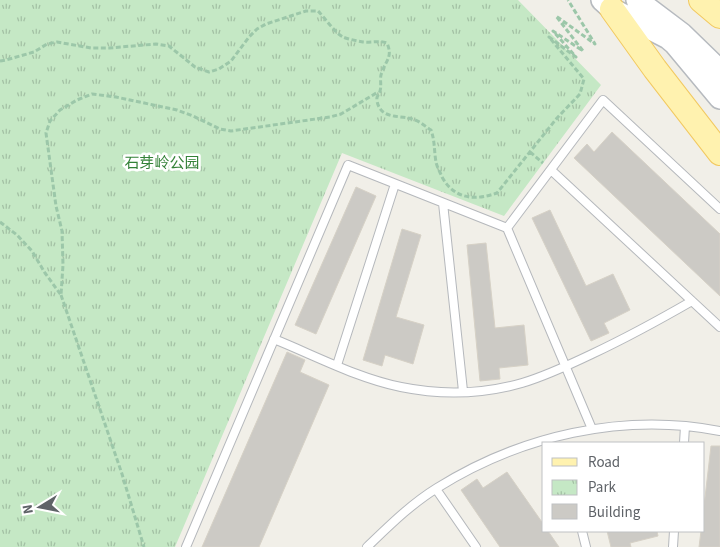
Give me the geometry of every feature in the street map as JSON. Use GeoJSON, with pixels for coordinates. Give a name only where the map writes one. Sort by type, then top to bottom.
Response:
{"type":"FeatureCollection","features":[{"type":"Feature","properties":{"kind":"main road"},"geometry":{"type":"LineString","coordinates":[[637,0],[678,39],[720,70]]}},
{"type":"Feature","properties":{"kind":"main road"},"geometry":{"type":"LineString","coordinates":[[701,0],[720,16]]}},
{"type":"Feature","properties":{"kind":"main road"},"geometry":{"type":"LineString","coordinates":[[607,4],[668,38],[678,39],[720,98]]}},
{"type":"Feature","properties":{"kind":"main road"},"geometry":{"type":"LineString","coordinates":[[607,4],[720,153]]}},
{"type":"Feature","properties":{"kind":"main road"},"geometry":{"type":"LineString","coordinates":[[655,69],[678,39]]}},
{"type":"Feature","properties":{"kind":"lane"},"geometry":{"type":"LineString","coordinates":[[507,228],[603,100],[720,209]]}},
{"type":"Feature","properties":{"kind":"lane"},"geometry":{"type":"LineString","coordinates":[[186,547],[348,165],[507,228],[592,429]]}},
{"type":"Feature","properties":{"kind":"lane"},"geometry":{"type":"LineString","coordinates":[[551,170],[720,327]]}},
{"type":"Feature","properties":{"kind":"lane"},"geometry":{"type":"LineString","coordinates":[[338,365],[394,184]]}},
{"type":"Feature","properties":{"kind":"lane"},"geometry":{"type":"LineString","coordinates":[[443,203],[463,391]]}},
{"type":"Feature","properties":{"kind":"lane"},"geometry":{"type":"LineString","coordinates":[[274,339],[379,381],[402,387],[463,391],[497,388],[544,376],[651,325],[692,301]]}},
{"type":"Feature","properties":{"kind":"lane"},"geometry":{"type":"LineString","coordinates":[[367,547],[403,514],[436,489],[474,466],[532,443],[592,429],[631,426],[685,426],[720,431]]}},
{"type":"Feature","properties":{"kind":"lane"},"geometry":{"type":"LineString","coordinates":[[684,442],[685,426]]}},
{"type":"Feature","properties":{"kind":"lane"},"geometry":{"type":"LineString","coordinates":[[562,435],[563,442]]}},
{"type":"Feature","properties":{"kind":"lane"},"geometry":{"type":"LineString","coordinates":[[436,489],[476,547]]}},
{"type":"Feature","properties":{"kind":"lane"},"geometry":{"type":"LineString","coordinates":[[582,532],[586,547]]}},
{"type":"Feature","properties":{"kind":"lane"},"geometry":{"type":"LineString","coordinates":[[672,547],[674,532]]}},
{"type":"Feature","properties":{"kind":"path"},"geometry":{"type":"LineString","coordinates":[[0,61],[34,52],[47,44],[57,42],[91,48],[156,44],[169,46],[196,67],[209,72],[219,69],[231,61],[248,37],[257,29],[282,18],[306,11],[318,11],[334,30],[344,38],[364,42],[382,41],[387,43],[390,54],[381,73],[381,90],[377,97],[377,103],[384,114],[414,119],[431,130],[436,165],[446,184],[459,194],[475,198],[497,193],[557,118],[580,94],[584,79],[549,37],[576,57],[552,31],[583,51],[556,16],[595,44],[568,0]]}},
{"type":"Feature","properties":{"kind":"path"},"geometry":{"type":"LineString","coordinates":[[62,295],[62,231],[56,206],[46,133],[50,122],[60,110],[92,94],[104,95],[177,110],[220,129],[231,131],[330,117],[349,110],[381,90]]}},
{"type":"Feature","properties":{"kind":"path"},"geometry":{"type":"LineString","coordinates":[[0,222],[17,235],[32,251],[45,273],[62,295],[122,474],[144,547]]}},
{"type":"Feature","properties":{"kind":"green space","name":"石芽岭公园"},"geometry":{"type":"Polygon","coordinates":[[[0,0],[518,0],[601,85],[504,216],[342,153],[175,547],[0,547],[0,0]]]}},
{"type":"Feature","properties":{"kind":"building"},"geometry":{"type":"Polygon","coordinates":[[[612,132],[720,234],[720,296],[574,158],[587,144],[594,152],[612,132]]]}},
{"type":"Feature","properties":{"kind":"building"},"geometry":{"type":"Polygon","coordinates":[[[356,187],[376,196],[316,334],[295,325],[356,187]]]}},
{"type":"Feature","properties":{"kind":"building"},"geometry":{"type":"Polygon","coordinates":[[[550,210],[586,286],[613,274],[630,310],[604,323],[609,333],[591,341],[532,218],[550,210]]]}},
{"type":"Feature","properties":{"kind":"building"},"geometry":{"type":"Polygon","coordinates":[[[402,229],[421,235],[396,317],[424,325],[413,364],[385,355],[382,366],[363,360],[402,229]]]}},
{"type":"Feature","properties":{"kind":"building"},"geometry":{"type":"Polygon","coordinates":[[[486,243],[495,328],[524,325],[528,365],[499,368],[500,379],[480,381],[467,245],[486,243]]]}},
{"type":"Feature","properties":{"kind":"building"},"geometry":{"type":"Polygon","coordinates":[[[287,352],[305,360],[300,372],[329,385],[259,547],[202,547],[287,352]]]}},
{"type":"Feature","properties":{"kind":"building"},"geometry":{"type":"Polygon","coordinates":[[[711,446],[720,446],[720,547],[699,547],[701,532],[705,532],[705,497],[711,446]]]}},
{"type":"Feature","properties":{"kind":"building"},"geometry":{"type":"Polygon","coordinates":[[[507,472],[542,522],[542,532],[549,532],[559,547],[500,547],[461,490],[477,479],[483,488],[507,472]]]}},
{"type":"Feature","properties":{"kind":"building"},"geometry":{"type":"Polygon","coordinates":[[[607,532],[657,532],[658,536],[630,543],[631,547],[611,547],[607,532]]]}}]}
